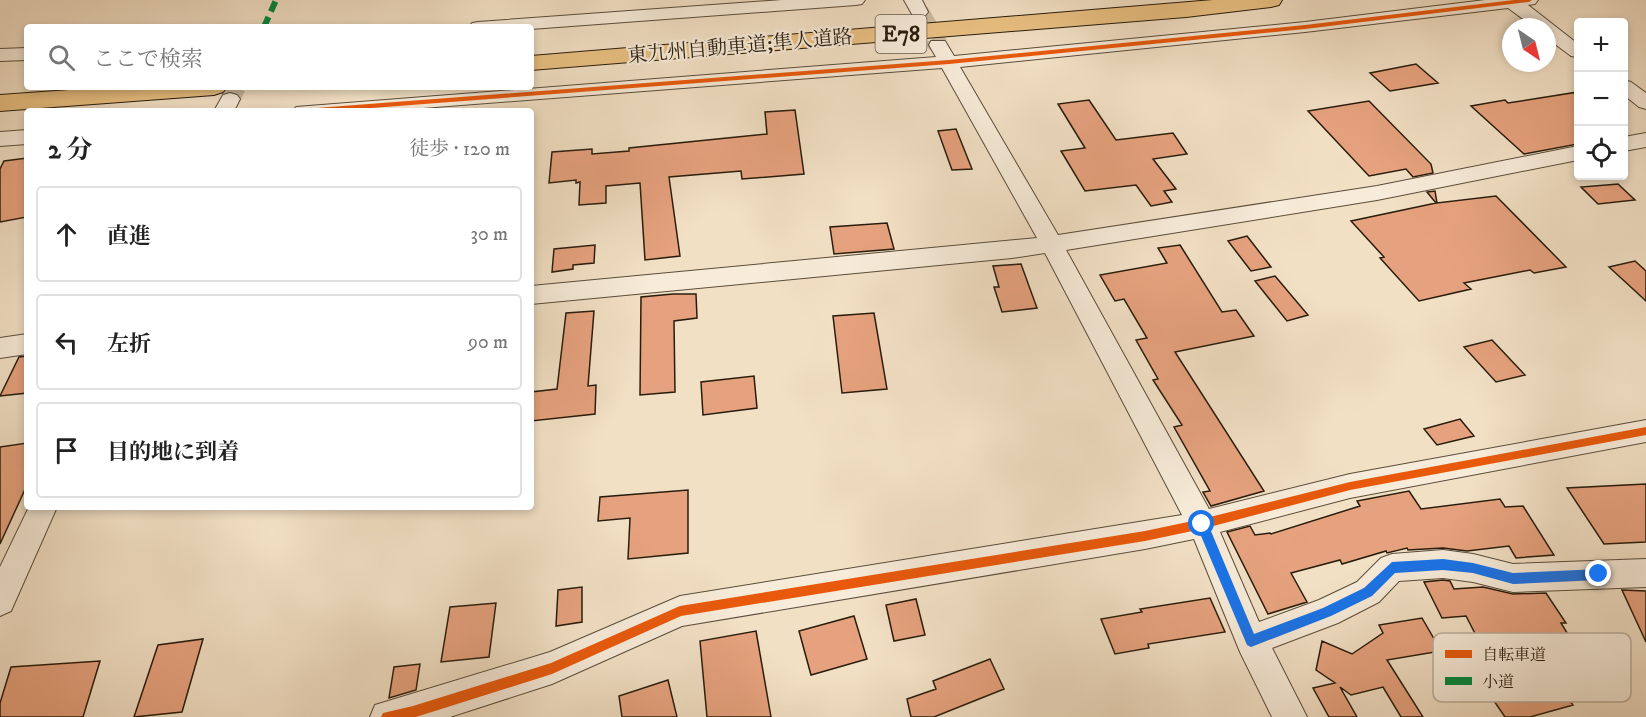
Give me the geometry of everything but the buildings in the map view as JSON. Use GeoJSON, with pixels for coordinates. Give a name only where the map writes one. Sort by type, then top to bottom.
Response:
{"type":"FeatureCollection","features":[{"type":"Feature","properties":{"kind":"highway","name":"東九州自動車道;隼人道路"},"geometry":{"type":"LineString","coordinates":[[534,48],[943,18],[1136,0]]}},
{"type":"Feature","properties":{"kind":"highway","name":"東九州自動車道;隼人道路"},"geometry":{"type":"LineString","coordinates":[[534,63],[1151,13],[1271,0]]}},
{"type":"Feature","properties":{"kind":"highway"},"geometry":{"type":"LineString","coordinates":[[0,87],[24,85]]}},
{"type":"Feature","properties":{"kind":"highway"},"geometry":{"type":"LineString","coordinates":[[0,103],[223,99]]}},
{"type":"Feature","properties":{"kind":"street"},"geometry":{"type":"LineString","coordinates":[[520,24],[856,0]]}},
{"type":"Feature","properties":{"kind":"street"},"geometry":{"type":"LineString","coordinates":[[336,108],[944,53],[1305,27],[1517,1],[1535,18]]}},
{"type":"Feature","properties":{"kind":"street"},"geometry":{"type":"LineString","coordinates":[[1556,36],[1574,49]]}},
{"type":"Feature","properties":{"kind":"street"},"geometry":{"type":"LineString","coordinates":[[944,53],[1051,243],[1202,524],[1251,641],[1290,717]]}},
{"type":"Feature","properties":{"kind":"street"},"geometry":{"type":"LineString","coordinates":[[0,56],[24,54]]}},
{"type":"Feature","properties":{"kind":"street"},"geometry":{"type":"LineString","coordinates":[[1628,90],[1646,104]]}},
{"type":"Feature","properties":{"kind":"street"},"geometry":{"type":"LineString","coordinates":[[0,139],[24,137]]}},
{"type":"Feature","properties":{"kind":"street"},"geometry":{"type":"LineString","coordinates":[[1628,143],[1646,140]]}},
{"type":"Feature","properties":{"kind":"street"},"geometry":{"type":"LineString","coordinates":[[534,295],[1000,252],[1377,193],[1574,154]]}},
{"type":"Feature","properties":{"kind":"street"},"geometry":{"type":"LineString","coordinates":[[0,348],[24,345]]}},
{"type":"Feature","properties":{"kind":"street"},"geometry":{"type":"LineString","coordinates":[[387,717],[413,712],[552,668],[680,611],[1133,538],[1202,524],[1350,486],[1646,431]]}},
{"type":"Feature","properties":{"kind":"street"},"geometry":{"type":"LineString","coordinates":[[0,601],[42,510]]}},
{"type":"Feature","properties":{"kind":"street"},"geometry":{"type":"LineString","coordinates":[[1251,641],[1327,612],[1368,592],[1392,568],[1443,564],[1473,568],[1513,579],[1646,573]]}},
{"type":"Feature","properties":{"kind":"tunnel"},"geometry":{"type":"LineString","coordinates":[[919,12],[938,45]]}},
{"type":"Feature","properties":{"kind":"tunnel"},"geometry":{"type":"LineString","coordinates":[[230,99],[234,90]]}},
{"type":"Feature","properties":{"kind":"marked path"},"geometry":{"type":"LineString","coordinates":[[265,24],[276,0]]}},
{"type":"Feature","properties":{"kind":"cycle path"},"geometry":{"type":"LineString","coordinates":[[343,108],[949,62],[1305,27],[1529,0]]}},
{"type":"Feature","properties":{"kind":"cycle path"},"geometry":{"type":"LineString","coordinates":[[387,717],[413,712],[552,668],[680,611],[1145,536],[1202,524],[1350,486],[1646,431]]}},
{"type":"Feature","properties":{"kind":"route"},"geometry":{"type":"LineString","coordinates":[[1202,524],[1251,641],[1327,612],[1368,592],[1392,568],[1443,564],[1473,568],[1513,579],[1599,574]]}}]}
